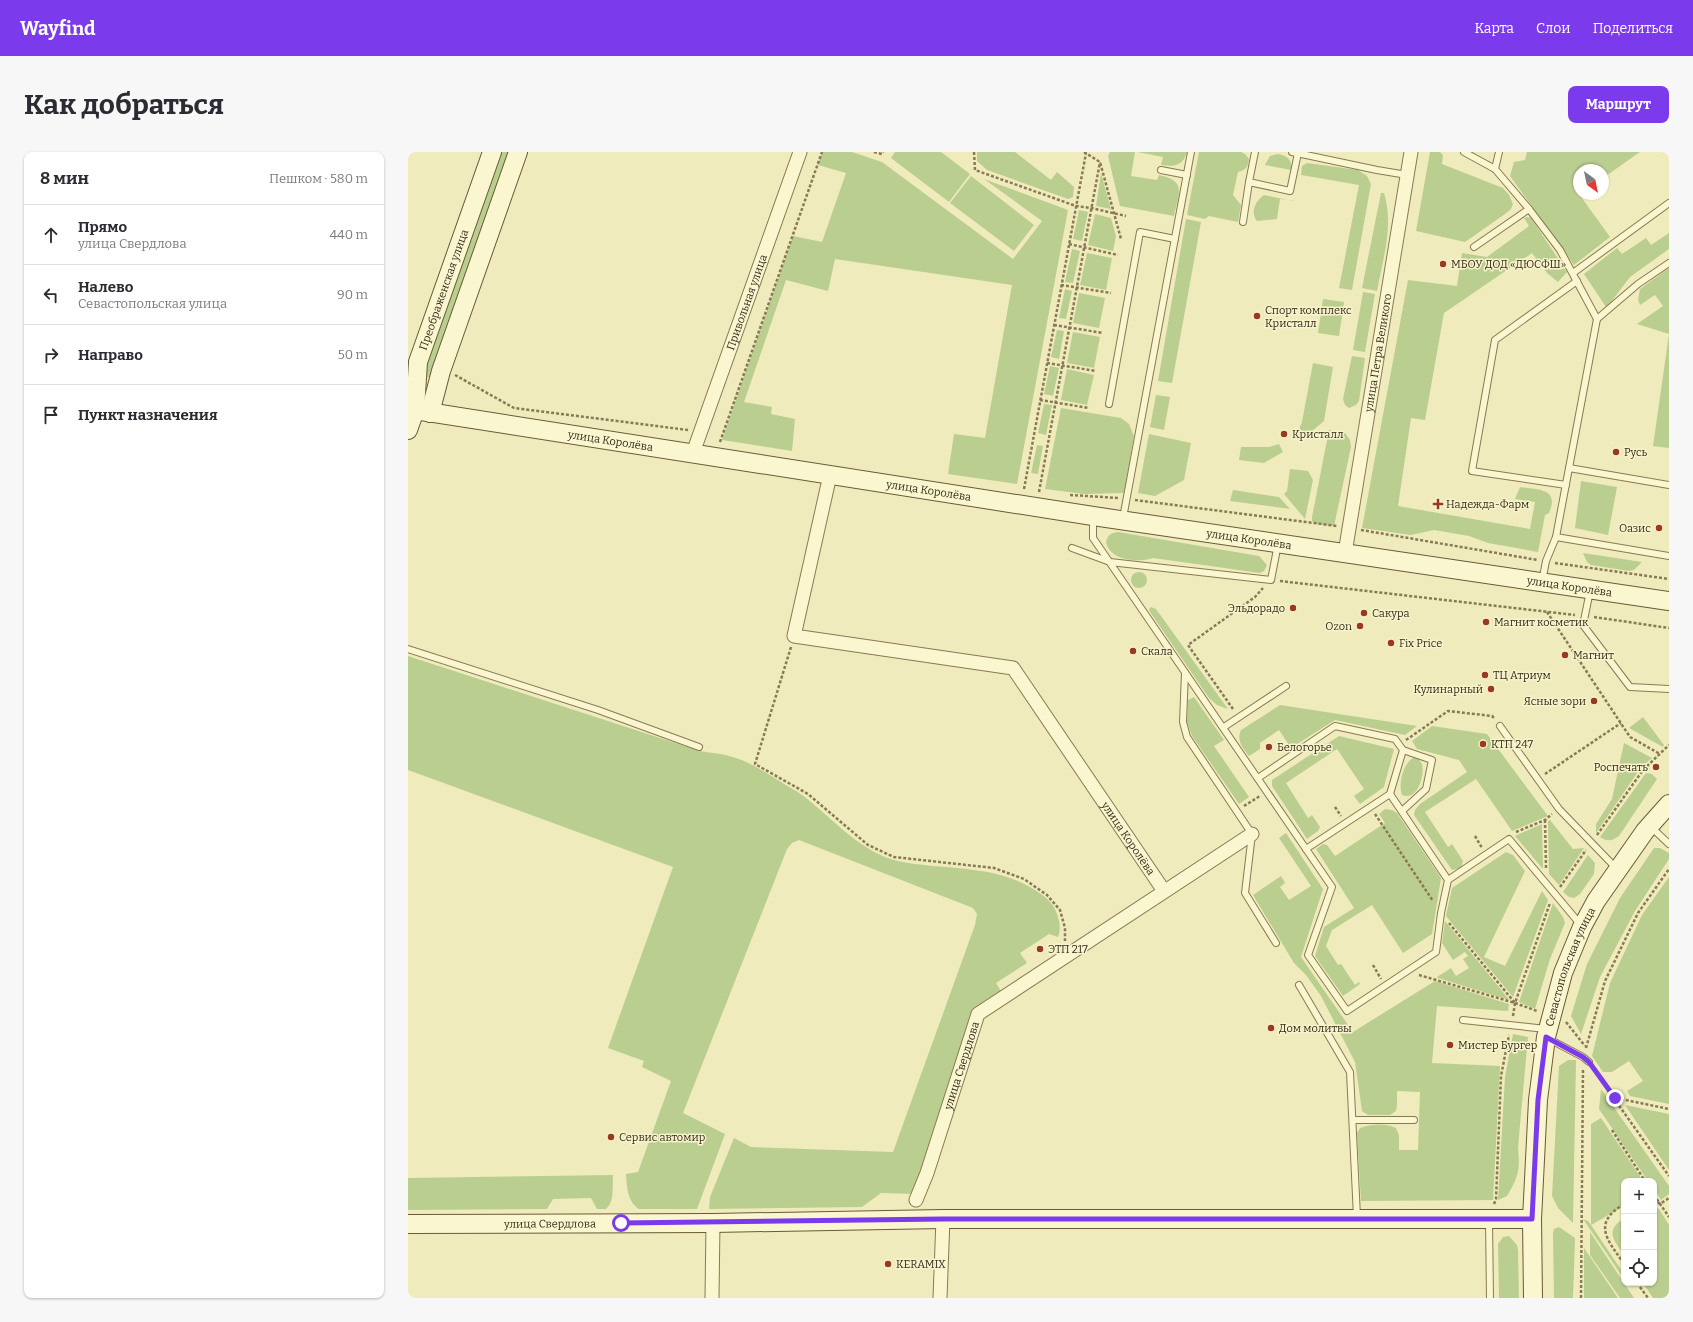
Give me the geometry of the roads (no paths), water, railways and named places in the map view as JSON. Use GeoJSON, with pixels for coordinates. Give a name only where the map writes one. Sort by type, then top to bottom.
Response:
{"type":"FeatureCollection","features":[{"type":"Feature","properties":{"kind":"main road","name":"Преображенская улица"},"geometry":{"type":"LineString","coordinates":[[418,407],[418,362],[492,152]]}},
{"type":"Feature","properties":{"kind":"main road","name":"Преображенская улица"},"geometry":{"type":"LineString","coordinates":[[408,430],[418,407],[441,370],[518,152]]}},
{"type":"Feature","properties":{"kind":"main road","name":"улица Королёва"},"geometry":{"type":"LineString","coordinates":[[418,407],[693,453],[1093,516],[1278,542],[1669,601]]}},
{"type":"Feature","properties":{"kind":"main road","name":"Севастопольская улица"},"geometry":{"type":"LineString","coordinates":[[1533,1298],[1532,1219],[1538,1100],[1547,1033],[1563,973],[1582,926],[1596,902],[1617,869],[1669,804]]}},
{"type":"Feature","properties":{"kind":"main road","name":"улица Свердлова"},"geometry":{"type":"LineString","coordinates":[[408,1224],[712,1223],[943,1219],[1532,1219]]}},
{"type":"Feature","properties":{"kind":"street","name":"Привольная улица"},"geometry":{"type":"LineString","coordinates":[[693,453],[800,152]]}},
{"type":"Feature","properties":{"kind":"street","name":"улица Петра Великого"},"geometry":{"type":"LineString","coordinates":[[1345,553],[1411,152]]}},
{"type":"Feature","properties":{"kind":"street","name":"улица Королёва"},"geometry":{"type":"LineString","coordinates":[[830,475],[794,636],[1013,668],[1164,891]]}},
{"type":"Feature","properties":{"kind":"street","name":"улица Свердлова"},"geometry":{"type":"LineString","coordinates":[[916,1200],[927,1173],[978,1014],[1252,834]]}},
{"type":"Feature","properties":{"kind":"street"},"geometry":{"type":"LineString","coordinates":[[940,1298],[943,1219]]}},
{"type":"Feature","properties":{"kind":"street"},"geometry":{"type":"LineString","coordinates":[[712,1223],[712,1298]]}},
{"type":"Feature","properties":{"kind":"lane"},"geometry":{"type":"LineString","coordinates":[[1123,520],[1192,152]]}},
{"type":"Feature","properties":{"kind":"lane"},"geometry":{"type":"LineString","coordinates":[[1243,222],[1255,152]]}},
{"type":"Feature","properties":{"kind":"lane"},"geometry":{"type":"LineString","coordinates":[[1464,152],[1495,169],[1529,209],[1560,250],[1597,320],[1556,536],[1546,562],[1542,582]]}},
{"type":"Feature","properties":{"kind":"lane"},"geometry":{"type":"LineString","coordinates":[[1495,169],[1499,152]]}},
{"type":"Feature","properties":{"kind":"lane"},"geometry":{"type":"LineString","coordinates":[[1249,182],[1290,191],[1295,153],[1407,175]]}},
{"type":"Feature","properties":{"kind":"lane"},"geometry":{"type":"LineString","coordinates":[[1161,170],[1187,176]]}},
{"type":"Feature","properties":{"kind":"lane"},"geometry":{"type":"LineString","coordinates":[[1573,273],[1669,203]]}},
{"type":"Feature","properties":{"kind":"lane"},"geometry":{"type":"LineString","coordinates":[[1474,247],[1529,209]]}},
{"type":"Feature","properties":{"kind":"lane"},"geometry":{"type":"LineString","coordinates":[[1109,404],[1140,232],[1175,239]]}},
{"type":"Feature","properties":{"kind":"lane"},"geometry":{"type":"LineString","coordinates":[[1597,320],[1638,284],[1669,263]]}},
{"type":"Feature","properties":{"kind":"lane"},"geometry":{"type":"LineString","coordinates":[[1566,485],[1472,471],[1495,340],[1577,281]]}},
{"type":"Feature","properties":{"kind":"lane"},"geometry":{"type":"LineString","coordinates":[[1569,468],[1669,485]]}},
{"type":"Feature","properties":{"kind":"lane"},"geometry":{"type":"LineString","coordinates":[[1093,516],[1093,538],[1185,673],[1224,727],[1332,887],[1308,955],[1347,1012],[1436,952],[1441,913],[1448,880],[1509,839],[1582,926]]}},
{"type":"Feature","properties":{"kind":"lane"},"geometry":{"type":"LineString","coordinates":[[1556,536],[1669,556]]}},
{"type":"Feature","properties":{"kind":"lane"},"geometry":{"type":"LineString","coordinates":[[1072,548],[1110,562],[1271,580],[1278,542]]}},
{"type":"Feature","properties":{"kind":"lane"},"geometry":{"type":"LineString","coordinates":[[1590,590],[1583,625],[1630,687],[1669,689]]}},
{"type":"Feature","properties":{"kind":"lane"},"geometry":{"type":"LineString","coordinates":[[408,649],[598,710],[699,747]]}},
{"type":"Feature","properties":{"kind":"lane"},"geometry":{"type":"LineString","coordinates":[[1185,673],[1183,722],[1187,737],[1252,834],[1245,893],[1276,943]]}},
{"type":"Feature","properties":{"kind":"lane"},"geometry":{"type":"LineString","coordinates":[[1224,727],[1286,686]]}},
{"type":"Feature","properties":{"kind":"lane"},"geometry":{"type":"LineString","coordinates":[[1258,778],[1335,726],[1395,739],[1401,748],[1432,760],[1426,789],[1402,810]]}},
{"type":"Feature","properties":{"kind":"lane"},"geometry":{"type":"LineString","coordinates":[[1500,726],[1559,809],[1617,869]]}},
{"type":"Feature","properties":{"kind":"lane"},"geometry":{"type":"LineString","coordinates":[[1306,849],[1390,794],[1401,748]]}},
{"type":"Feature","properties":{"kind":"lane"},"geometry":{"type":"LineString","coordinates":[[1390,794],[1448,880]]}},
{"type":"Feature","properties":{"kind":"lane"},"geometry":{"type":"LineString","coordinates":[[1650,826],[1669,844]]}},
{"type":"Feature","properties":{"kind":"lane"},"geometry":{"type":"LineString","coordinates":[[1299,985],[1350,1072],[1358,1218]]}},
{"type":"Feature","properties":{"kind":"lane"},"geometry":{"type":"LineString","coordinates":[[1463,1020],[1547,1033],[1589,1062]]}},
{"type":"Feature","properties":{"kind":"lane"},"geometry":{"type":"LineString","coordinates":[[1352,1120],[1414,1120]]}},
{"type":"Feature","properties":{"kind":"lane"},"geometry":{"type":"LineString","coordinates":[[1489,1218],[1490,1298]]}},
{"type":"Feature","properties":{"kind":"place","name":"МБОУ ДОД «ДЮСФШ»"},"geometry":{"type":"Point","coordinates":[1443,264]}},
{"type":"Feature","properties":{"kind":"place","name":"Спорт комплекс Кристалл"},"geometry":{"type":"Point","coordinates":[1257,316]}},
{"type":"Feature","properties":{"kind":"place","name":"Кристалл"},"geometry":{"type":"Point","coordinates":[1284,434]}},
{"type":"Feature","properties":{"kind":"place","name":"Русь"},"geometry":{"type":"Point","coordinates":[1616,452]}},
{"type":"Feature","properties":{"kind":"place","name":"Надежда-Фарм"},"geometry":{"type":"Point","coordinates":[1438,504]}},
{"type":"Feature","properties":{"kind":"place","name":"Оазис"},"geometry":{"type":"Point","coordinates":[1659,528]}},
{"type":"Feature","properties":{"kind":"place","name":"Эльдорадо"},"geometry":{"type":"Point","coordinates":[1293,608]}},
{"type":"Feature","properties":{"kind":"place","name":"Сакура"},"geometry":{"type":"Point","coordinates":[1364,613]}},
{"type":"Feature","properties":{"kind":"place","name":"Магнит косметик"},"geometry":{"type":"Point","coordinates":[1486,622]}},
{"type":"Feature","properties":{"kind":"place","name":"Ozon"},"geometry":{"type":"Point","coordinates":[1360,626]}},
{"type":"Feature","properties":{"kind":"place","name":"Fix Price"},"geometry":{"type":"Point","coordinates":[1391,643]}},
{"type":"Feature","properties":{"kind":"place","name":"Скала"},"geometry":{"type":"Point","coordinates":[1133,651]}},
{"type":"Feature","properties":{"kind":"place","name":"Магнит"},"geometry":{"type":"Point","coordinates":[1565,655]}},
{"type":"Feature","properties":{"kind":"place","name":"ТЦ Атриум"},"geometry":{"type":"Point","coordinates":[1485,675]}},
{"type":"Feature","properties":{"kind":"place","name":"Кулинарный"},"geometry":{"type":"Point","coordinates":[1491,689]}},
{"type":"Feature","properties":{"kind":"place","name":"Ясные зори"},"geometry":{"type":"Point","coordinates":[1594,701]}},
{"type":"Feature","properties":{"kind":"place","name":"КТП 247"},"geometry":{"type":"Point","coordinates":[1483,744]}},
{"type":"Feature","properties":{"kind":"place","name":"Белогорье"},"geometry":{"type":"Point","coordinates":[1269,747]}},
{"type":"Feature","properties":{"kind":"place","name":"Роспечать"},"geometry":{"type":"Point","coordinates":[1656,767]}},
{"type":"Feature","properties":{"kind":"place","name":"ЭТП 217"},"geometry":{"type":"Point","coordinates":[1040,949]}},
{"type":"Feature","properties":{"kind":"place","name":"Дом молитвы"},"geometry":{"type":"Point","coordinates":[1271,1028]}},
{"type":"Feature","properties":{"kind":"place","name":"Мистер Бургер"},"geometry":{"type":"Point","coordinates":[1450,1045]}},
{"type":"Feature","properties":{"kind":"place","name":"Сервис автомир"},"geometry":{"type":"Point","coordinates":[611,1137]}},
{"type":"Feature","properties":{"kind":"place","name":"KERAMIX"},"geometry":{"type":"Point","coordinates":[888,1264]}}]}
